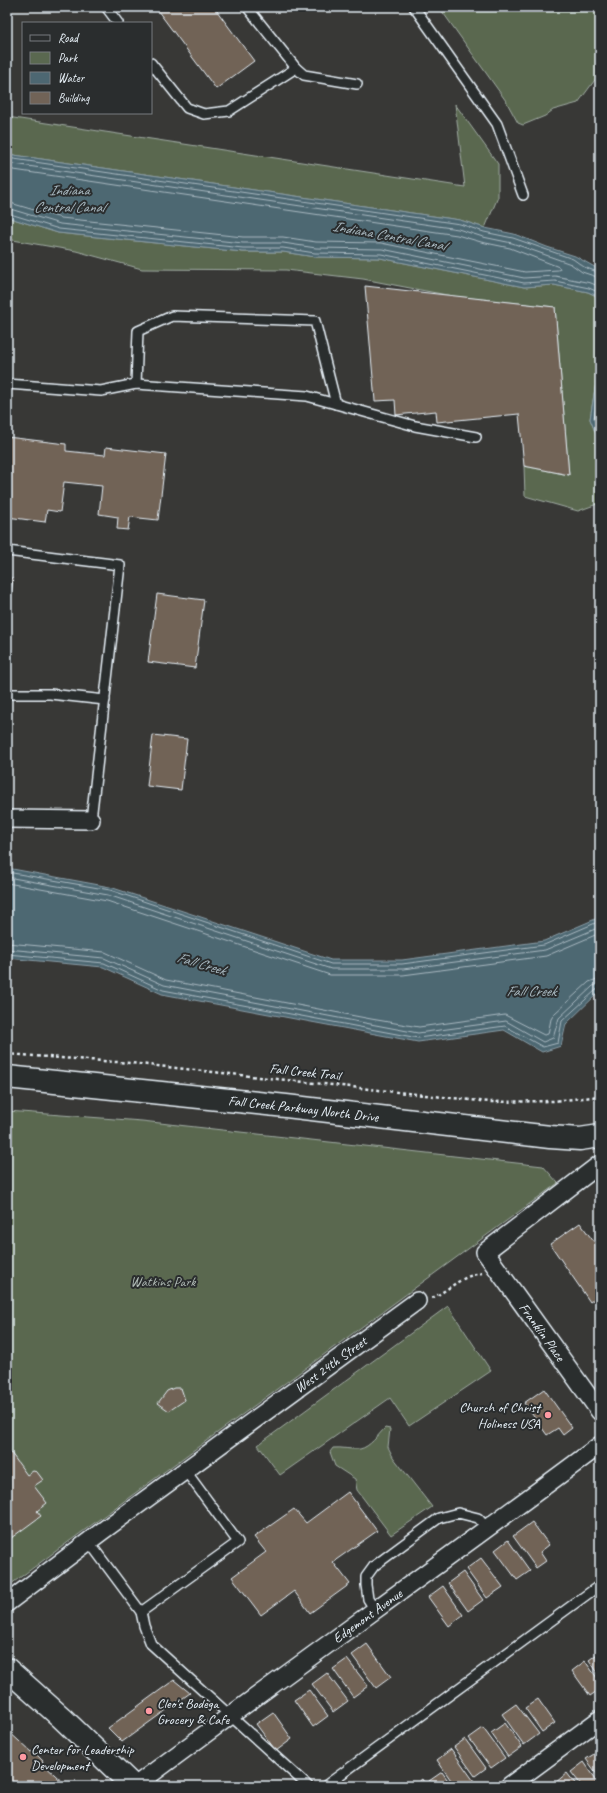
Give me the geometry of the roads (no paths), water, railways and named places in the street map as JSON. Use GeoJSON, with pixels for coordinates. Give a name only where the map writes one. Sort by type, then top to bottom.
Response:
{"type":"FeatureCollection","features":[{"type":"Feature","properties":{"kind":"street"},"geometry":{"type":"LineString","coordinates":[[7,818],[91,820]]}},
{"type":"Feature","properties":{"kind":"street","name":"Fall Creek Parkway North Drive"},"geometry":{"type":"LineString","coordinates":[[7,1078],[286,1106],[550,1137],[580,1139],[600,1136]]}},
{"type":"Feature","properties":{"kind":"street","name":"Franklin Place"},"geometry":{"type":"LineString","coordinates":[[600,1164],[485,1252],[600,1412]]}},
{"type":"Feature","properties":{"kind":"street","name":"West 24th Street"},"geometry":{"type":"LineString","coordinates":[[7,1603],[185,1470],[417,1301]]}},
{"type":"Feature","properties":{"kind":"street","name":"Edgemont Avenue"},"geometry":{"type":"LineString","coordinates":[[134,1786],[374,1610],[488,1529],[600,1445]]}},
{"type":"Feature","properties":{"kind":"street"},"geometry":{"type":"LineString","coordinates":[[7,1669],[62,1718],[134,1786]]}},
{"type":"Feature","properties":{"kind":"street"},"geometry":{"type":"LineString","coordinates":[[508,1786],[600,1719]]}},
{"type":"Feature","properties":{"kind":"lane"},"geometry":{"type":"LineString","coordinates":[[106,7],[117,22]]}},
{"type":"Feature","properties":{"kind":"lane"},"geometry":{"type":"LineString","coordinates":[[247,7],[296,68],[304,74],[357,84]]}},
{"type":"Feature","properties":{"kind":"lane"},"geometry":{"type":"LineString","coordinates":[[414,7],[497,124],[523,195]]}},
{"type":"Feature","properties":{"kind":"lane"},"geometry":{"type":"LineString","coordinates":[[152,64],[187,108],[204,114],[229,111],[296,68]]}},
{"type":"Feature","properties":{"kind":"lane"},"geometry":{"type":"LineString","coordinates":[[136,384],[138,330],[172,316],[315,321],[336,404]]}},
{"type":"Feature","properties":{"kind":"lane"},"geometry":{"type":"LineString","coordinates":[[7,384],[101,391],[136,384],[307,396],[416,426],[476,437]]}},
{"type":"Feature","properties":{"kind":"lane"},"geometry":{"type":"LineString","coordinates":[[7,551],[120,565],[91,820]]}},
{"type":"Feature","properties":{"kind":"lane"},"geometry":{"type":"LineString","coordinates":[[7,694],[50,694],[104,700]]}},
{"type":"Feature","properties":{"kind":"lane"},"geometry":{"type":"LineString","coordinates":[[141,1612],[238,1542],[185,1470]]}},
{"type":"Feature","properties":{"kind":"lane"},"geometry":{"type":"LineString","coordinates":[[374,1610],[368,1599],[366,1577],[374,1566],[439,1518],[458,1513],[478,1518],[488,1529]]}},
{"type":"Feature","properties":{"kind":"lane"},"geometry":{"type":"LineString","coordinates":[[89,1542],[141,1612],[144,1626],[151,1644],[308,1786]]}},
{"type":"Feature","properties":{"kind":"lane"},"geometry":{"type":"LineString","coordinates":[[325,1786],[600,1585]]}},
{"type":"Feature","properties":{"kind":"water","name":"Indiana Central Canal"},"geometry":{"type":"Polygon","coordinates":[[[7,154],[460,220],[485,228],[514,234],[575,256],[600,270],[600,297],[588,292],[554,285],[524,287],[380,258],[315,257],[283,252],[243,252],[58,233],[7,217],[7,154]]]}},
{"type":"Feature","properties":{"kind":"water"},"geometry":{"type":"Polygon","coordinates":[[[600,358],[600,444],[590,419],[600,358]]]}},
{"type":"Feature","properties":{"kind":"water","name":"Fall Creek"},"geometry":{"type":"Polygon","coordinates":[[[7,868],[110,887],[331,960],[402,960],[544,941],[600,917],[600,991],[566,1024],[561,1046],[542,1052],[504,1030],[418,1042],[162,994],[103,967],[7,958],[7,868]]]}},
{"type":"Feature","properties":{"kind":"place","name":"Church of Christ Holiness USA"},"geometry":{"type":"Point","coordinates":[548,1415]}},
{"type":"Feature","properties":{"kind":"place","name":"Cleo's Bodega Grocery & Cafe"},"geometry":{"type":"Point","coordinates":[149,1711]}},
{"type":"Feature","properties":{"kind":"place","name":"Center for Leadership Development"},"geometry":{"type":"Point","coordinates":[23,1757]}},
{"type":"Feature","properties":{"kind":"park label","name":"Watkins Park"},"geometry":{"type":"Point","coordinates":[163,1281]}}]}
